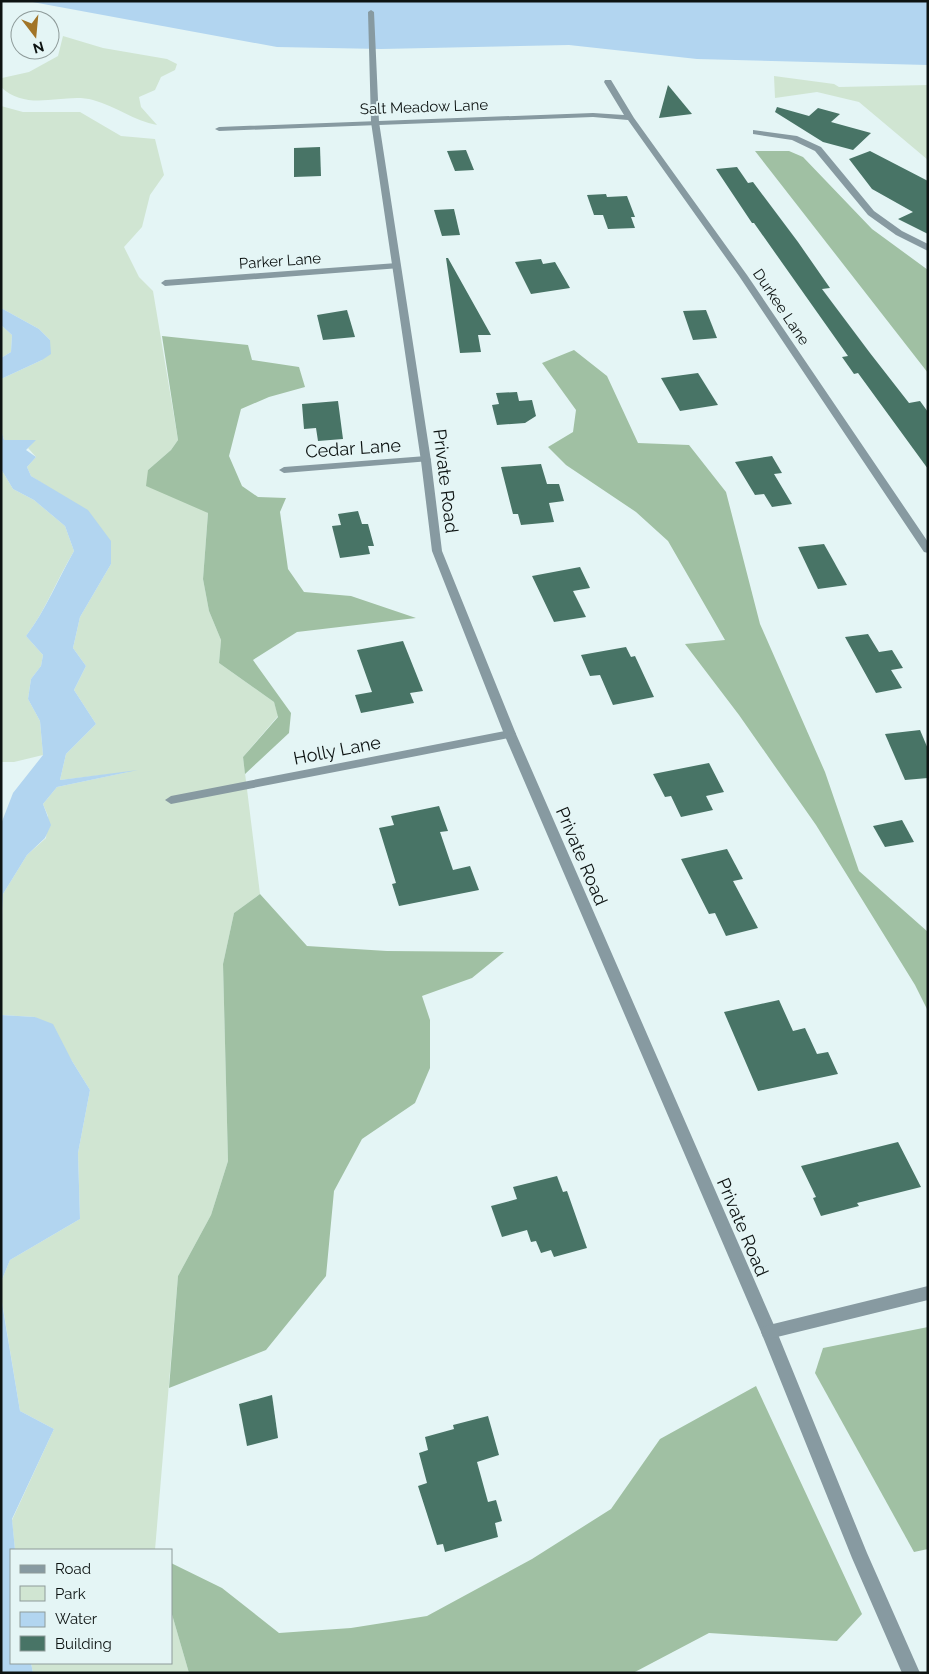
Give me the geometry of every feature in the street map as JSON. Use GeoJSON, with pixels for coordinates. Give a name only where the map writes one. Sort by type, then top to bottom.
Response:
{"type":"FeatureCollection","features":[{"type":"Feature","properties":{"kind":"street","name":"Private Road"},"geometry":{"type":"LineString","coordinates":[[371,12],[376,122],[426,459],[437,552],[510,734],[770,1332],[861,1558],[911,1673]]}},
{"type":"Feature","properties":{"kind":"street","name":"Durkee Lane"},"geometry":{"type":"LineString","coordinates":[[608,82],[630,118],[743,275],[928,550]]}},
{"type":"Feature","properties":{"kind":"street","name":"Salt Meadow Lane"},"geometry":{"type":"LineString","coordinates":[[219,129],[594,115],[630,118]]}},
{"type":"Feature","properties":{"kind":"street"},"geometry":{"type":"LineString","coordinates":[[756,132],[794,138],[818,149],[871,213],[892,228],[928,248]]}},
{"type":"Feature","properties":{"kind":"street","name":"Parker Lane"},"geometry":{"type":"LineString","coordinates":[[164,284],[397,266]]}},
{"type":"Feature","properties":{"kind":"street","name":"Cedar Lane"},"geometry":{"type":"LineString","coordinates":[[284,470],[426,459]]}},
{"type":"Feature","properties":{"kind":"street","name":"Holly Lane"},"geometry":{"type":"LineString","coordinates":[[171,800],[510,734]]}},
{"type":"Feature","properties":{"kind":"street"},"geometry":{"type":"LineString","coordinates":[[770,1332],[928,1293]]}},
{"type":"Feature","properties":{"kind":"green space"},"geometry":{"type":"Polygon","coordinates":[[[63,36],[103,48],[167,59],[177,64],[175,70],[161,77],[155,90],[139,97],[141,107],[157,125],[93,100],[82,98],[23,99],[12,95],[1,87],[2,78],[29,72],[51,60],[60,60],[63,36]]]}},
{"type":"Feature","properties":{"kind":"green space"},"geometry":{"type":"Polygon","coordinates":[[[774,76],[834,84],[839,87],[928,85],[928,160],[859,102],[817,92],[775,98],[774,76]]]}},
{"type":"Feature","properties":{"kind":"green space"},"geometry":{"type":"Polygon","coordinates":[[[1,106],[23,112],[80,112],[121,136],[155,139],[164,175],[150,195],[142,227],[124,247],[139,277],[153,291],[178,440],[171,450],[148,470],[208,513],[203,579],[209,611],[221,640],[219,663],[274,702],[278,716],[243,757],[260,894],[234,913],[223,964],[228,1161],[211,1215],[178,1276],[155,1549],[15,1549],[12,1520],[54,1429],[20,1411],[1,1296],[1,1282],[10,1260],[80,1219],[78,1153],[90,1090],[72,1061],[35,1017],[1,1015],[3,894],[27,855],[46,838],[48,816],[43,804],[57,787],[128,772],[60,780],[66,754],[96,724],[74,690],[86,666],[73,648],[80,617],[111,564],[45,485],[31,476],[27,467],[36,457],[28,448],[35,440],[4,440],[1,430],[1,379],[42,360],[50,340],[39,329],[1,308],[1,106]]]}},
{"type":"Feature","properties":{"kind":"green space"},"geometry":{"type":"Polygon","coordinates":[[[755,151],[789,151],[803,157],[872,229],[928,270],[928,373],[755,151]]]}},
{"type":"Feature","properties":{"kind":"green space"},"geometry":{"type":"Polygon","coordinates":[[[1,325],[12,335],[11,352],[1,358],[1,325]]]}},
{"type":"Feature","properties":{"kind":"green space"},"geometry":{"type":"Polygon","coordinates":[[[162,336],[248,345],[252,360],[299,367],[305,387],[269,397],[241,409],[229,456],[242,486],[258,497],[286,498],[280,512],[288,569],[304,592],[351,596],[416,618],[297,632],[253,660],[291,713],[289,733],[245,774],[243,757],[278,717],[274,702],[219,663],[221,640],[209,611],[203,579],[208,513],[146,486],[148,470],[171,450],[178,440],[162,336]]]}},
{"type":"Feature","properties":{"kind":"green space"},"geometry":{"type":"Polygon","coordinates":[[[574,350],[607,376],[638,443],[689,445],[726,492],[760,624],[825,772],[859,871],[928,932],[928,1011],[915,985],[816,825],[739,715],[685,644],[725,640],[668,541],[636,512],[566,465],[548,447],[573,432],[576,410],[542,363],[574,350]]]}},
{"type":"Feature","properties":{"kind":"green space"},"geometry":{"type":"Polygon","coordinates":[[[1,469],[13,489],[34,500],[65,526],[74,551],[40,616],[26,636],[43,655],[41,666],[31,679],[28,699],[40,721],[43,755],[14,762],[1,762],[1,469]]]}},
{"type":"Feature","properties":{"kind":"green space"},"geometry":{"type":"Polygon","coordinates":[[[260,894],[307,946],[387,951],[504,952],[472,978],[422,996],[430,1020],[430,1068],[415,1103],[362,1139],[334,1191],[326,1276],[266,1350],[169,1388],[178,1276],[211,1215],[228,1161],[223,964],[234,913],[260,894]]]}},
{"type":"Feature","properties":{"kind":"green space"},"geometry":{"type":"Polygon","coordinates":[[[928,1327],[928,1549],[914,1552],[815,1373],[823,1348],[928,1327]]]}},
{"type":"Feature","properties":{"kind":"green space"},"geometry":{"type":"Polygon","coordinates":[[[756,1386],[862,1614],[837,1641],[709,1633],[633,1673],[189,1673],[172,1614],[172,1563],[222,1588],[279,1633],[351,1628],[427,1616],[532,1559],[611,1509],[660,1439],[756,1386]]]}},
{"type":"Feature","properties":{"kind":"green space"},"geometry":{"type":"Polygon","coordinates":[[[172,1614],[189,1673],[33,1673],[31,1664],[172,1664],[172,1614]]]}},
{"type":"Feature","properties":{"kind":"water"},"geometry":{"type":"Polygon","coordinates":[[[27,1],[928,1],[928,65],[697,59],[569,45],[381,49],[277,47],[27,1]]]}},
{"type":"Feature","properties":{"kind":"water"},"geometry":{"type":"Polygon","coordinates":[[[1,308],[39,329],[50,340],[51,354],[1,379],[1,358],[11,352],[12,335],[1,325],[1,308]]]}},
{"type":"Feature","properties":{"kind":"water"},"geometry":{"type":"Polygon","coordinates":[[[1,430],[4,440],[36,440],[26,450],[36,457],[27,467],[31,476],[88,510],[111,541],[111,564],[80,617],[73,648],[86,666],[74,690],[96,724],[66,754],[60,780],[138,770],[57,787],[43,804],[51,825],[45,838],[27,855],[3,894],[1,924],[1,824],[13,793],[43,755],[40,721],[28,699],[31,679],[41,666],[43,655],[26,636],[46,605],[74,551],[65,526],[34,500],[13,489],[1,469],[1,430]]]}},
{"type":"Feature","properties":{"kind":"water"},"geometry":{"type":"Polygon","coordinates":[[[1,1015],[35,1017],[53,1024],[72,1061],[90,1090],[78,1153],[80,1219],[10,1260],[1,1282],[1,1015]]]}},
{"type":"Feature","properties":{"kind":"water"},"geometry":{"type":"Polygon","coordinates":[[[1,1297],[20,1411],[54,1429],[12,1519],[15,1549],[10,1549],[10,1664],[31,1664],[33,1673],[1,1673],[1,1297]]]}},
{"type":"Feature","properties":{"kind":"building"},"geometry":{"type":"Polygon","coordinates":[[[668,85],[692,114],[659,118],[668,85]]]}},
{"type":"Feature","properties":{"kind":"building"},"geometry":{"type":"Polygon","coordinates":[[[777,107],[809,116],[818,108],[840,114],[831,122],[871,133],[853,150],[823,142],[775,112],[777,107]]]}},
{"type":"Feature","properties":{"kind":"building"},"geometry":{"type":"Polygon","coordinates":[[[320,147],[321,176],[294,177],[294,148],[320,147]]]}},
{"type":"Feature","properties":{"kind":"building"},"geometry":{"type":"Polygon","coordinates":[[[466,150],[474,170],[455,171],[447,151],[466,150]]]}},
{"type":"Feature","properties":{"kind":"building"},"geometry":{"type":"Polygon","coordinates":[[[870,151],[928,181],[928,234],[898,219],[913,212],[872,189],[849,159],[870,151]]]}},
{"type":"Feature","properties":{"kind":"building"},"geometry":{"type":"Polygon","coordinates":[[[737,167],[748,183],[753,182],[798,242],[830,288],[822,289],[870,353],[909,403],[920,401],[928,412],[928,469],[858,373],[854,374],[842,357],[848,356],[754,223],[752,223],[716,169],[737,167]]]}},
{"type":"Feature","properties":{"kind":"building"},"geometry":{"type":"Polygon","coordinates":[[[606,194],[607,197],[627,196],[635,217],[631,217],[635,228],[608,229],[603,215],[594,215],[587,195],[606,194]]]}},
{"type":"Feature","properties":{"kind":"building"},"geometry":{"type":"Polygon","coordinates":[[[454,209],[460,235],[442,236],[434,210],[454,209]]]}},
{"type":"Feature","properties":{"kind":"building"},"geometry":{"type":"Polygon","coordinates":[[[446,258],[448,258],[491,335],[478,335],[481,352],[460,353],[446,258]]]}},
{"type":"Feature","properties":{"kind":"building"},"geometry":{"type":"Polygon","coordinates":[[[541,259],[543,264],[555,262],[570,288],[531,294],[515,262],[541,259]]]}},
{"type":"Feature","properties":{"kind":"building"},"geometry":{"type":"Polygon","coordinates":[[[347,310],[355,337],[323,340],[317,315],[347,310]]]}},
{"type":"Feature","properties":{"kind":"building"},"geometry":{"type":"Polygon","coordinates":[[[706,310],[717,338],[693,340],[683,311],[706,310]]]}},
{"type":"Feature","properties":{"kind":"building"},"geometry":{"type":"Polygon","coordinates":[[[698,373],[718,405],[680,411],[661,378],[698,373]]]}},
{"type":"Feature","properties":{"kind":"building"},"geometry":{"type":"Polygon","coordinates":[[[517,392],[519,401],[532,400],[536,416],[525,423],[497,425],[492,405],[499,404],[496,393],[517,392]]]}},
{"type":"Feature","properties":{"kind":"building"},"geometry":{"type":"Polygon","coordinates":[[[338,401],[343,439],[318,441],[316,428],[304,429],[302,404],[338,401]]]}},
{"type":"Feature","properties":{"kind":"building"},"geometry":{"type":"Polygon","coordinates":[[[772,456],[782,473],[774,474],[792,504],[772,507],[764,494],[755,495],[735,462],[772,456]]]}},
{"type":"Feature","properties":{"kind":"building"},"geometry":{"type":"Polygon","coordinates":[[[541,464],[547,484],[559,484],[564,501],[549,503],[554,522],[521,525],[518,514],[513,514],[501,467],[541,464]]]}},
{"type":"Feature","properties":{"kind":"building"},"geometry":{"type":"Polygon","coordinates":[[[358,511],[362,524],[368,524],[374,546],[368,546],[370,554],[340,558],[332,526],[341,525],[338,514],[358,511]]]}},
{"type":"Feature","properties":{"kind":"building"},"geometry":{"type":"Polygon","coordinates":[[[824,544],[847,585],[818,589],[798,547],[824,544]]]}},
{"type":"Feature","properties":{"kind":"building"},"geometry":{"type":"Polygon","coordinates":[[[580,567],[590,588],[573,591],[586,617],[554,622],[532,576],[580,567]]]}},
{"type":"Feature","properties":{"kind":"building"},"geometry":{"type":"Polygon","coordinates":[[[868,634],[879,652],[892,650],[903,668],[891,670],[902,688],[876,693],[845,637],[868,634]]]}},
{"type":"Feature","properties":{"kind":"building"},"geometry":{"type":"Polygon","coordinates":[[[403,641],[423,691],[410,693],[414,703],[361,713],[355,695],[372,692],[357,650],[403,641]]]}},
{"type":"Feature","properties":{"kind":"building"},"geometry":{"type":"Polygon","coordinates":[[[626,647],[631,657],[635,656],[654,697],[613,705],[600,675],[590,676],[581,655],[626,647]]]}},
{"type":"Feature","properties":{"kind":"building"},"geometry":{"type":"Polygon","coordinates":[[[920,730],[928,749],[928,778],[905,780],[885,734],[920,730]]]}},
{"type":"Feature","properties":{"kind":"building"},"geometry":{"type":"Polygon","coordinates":[[[709,763],[724,792],[706,796],[713,810],[681,817],[671,796],[665,797],[653,774],[709,763]]]}},
{"type":"Feature","properties":{"kind":"building"},"geometry":{"type":"Polygon","coordinates":[[[439,806],[448,831],[440,832],[453,870],[470,866],[479,890],[399,906],[392,884],[396,883],[379,828],[394,825],[391,816],[439,806]]]}},
{"type":"Feature","properties":{"kind":"building"},"geometry":{"type":"Polygon","coordinates":[[[902,820],[914,842],[885,847],[873,826],[902,820]]]}},
{"type":"Feature","properties":{"kind":"building"},"geometry":{"type":"Polygon","coordinates":[[[727,849],[743,879],[733,881],[758,928],[726,936],[715,913],[709,914],[681,859],[727,849]]]}},
{"type":"Feature","properties":{"kind":"building"},"geometry":{"type":"Polygon","coordinates":[[[779,1000],[793,1031],[805,1028],[817,1054],[828,1052],[838,1074],[758,1091],[724,1012],[779,1000]]]}},
{"type":"Feature","properties":{"kind":"building"},"geometry":{"type":"Polygon","coordinates":[[[898,1142],[921,1187],[857,1203],[859,1206],[821,1216],[813,1198],[816,1197],[801,1166],[898,1142]]]}},
{"type":"Feature","properties":{"kind":"building"},"geometry":{"type":"Polygon","coordinates":[[[557,1176],[563,1192],[567,1191],[587,1248],[554,1257],[551,1250],[541,1253],[536,1241],[531,1242],[527,1230],[502,1237],[491,1206],[517,1199],[513,1187],[557,1176]]]}},
{"type":"Feature","properties":{"kind":"building"},"geometry":{"type":"Polygon","coordinates":[[[272,1395],[278,1438],[247,1446],[239,1404],[272,1395]]]}},
{"type":"Feature","properties":{"kind":"building"},"geometry":{"type":"Polygon","coordinates":[[[488,1416],[499,1455],[477,1462],[488,1502],[496,1500],[502,1521],[495,1523],[498,1537],[445,1552],[443,1544],[437,1545],[418,1486],[427,1483],[419,1453],[428,1450],[425,1437],[454,1429],[453,1425],[488,1416]]]}}]}
